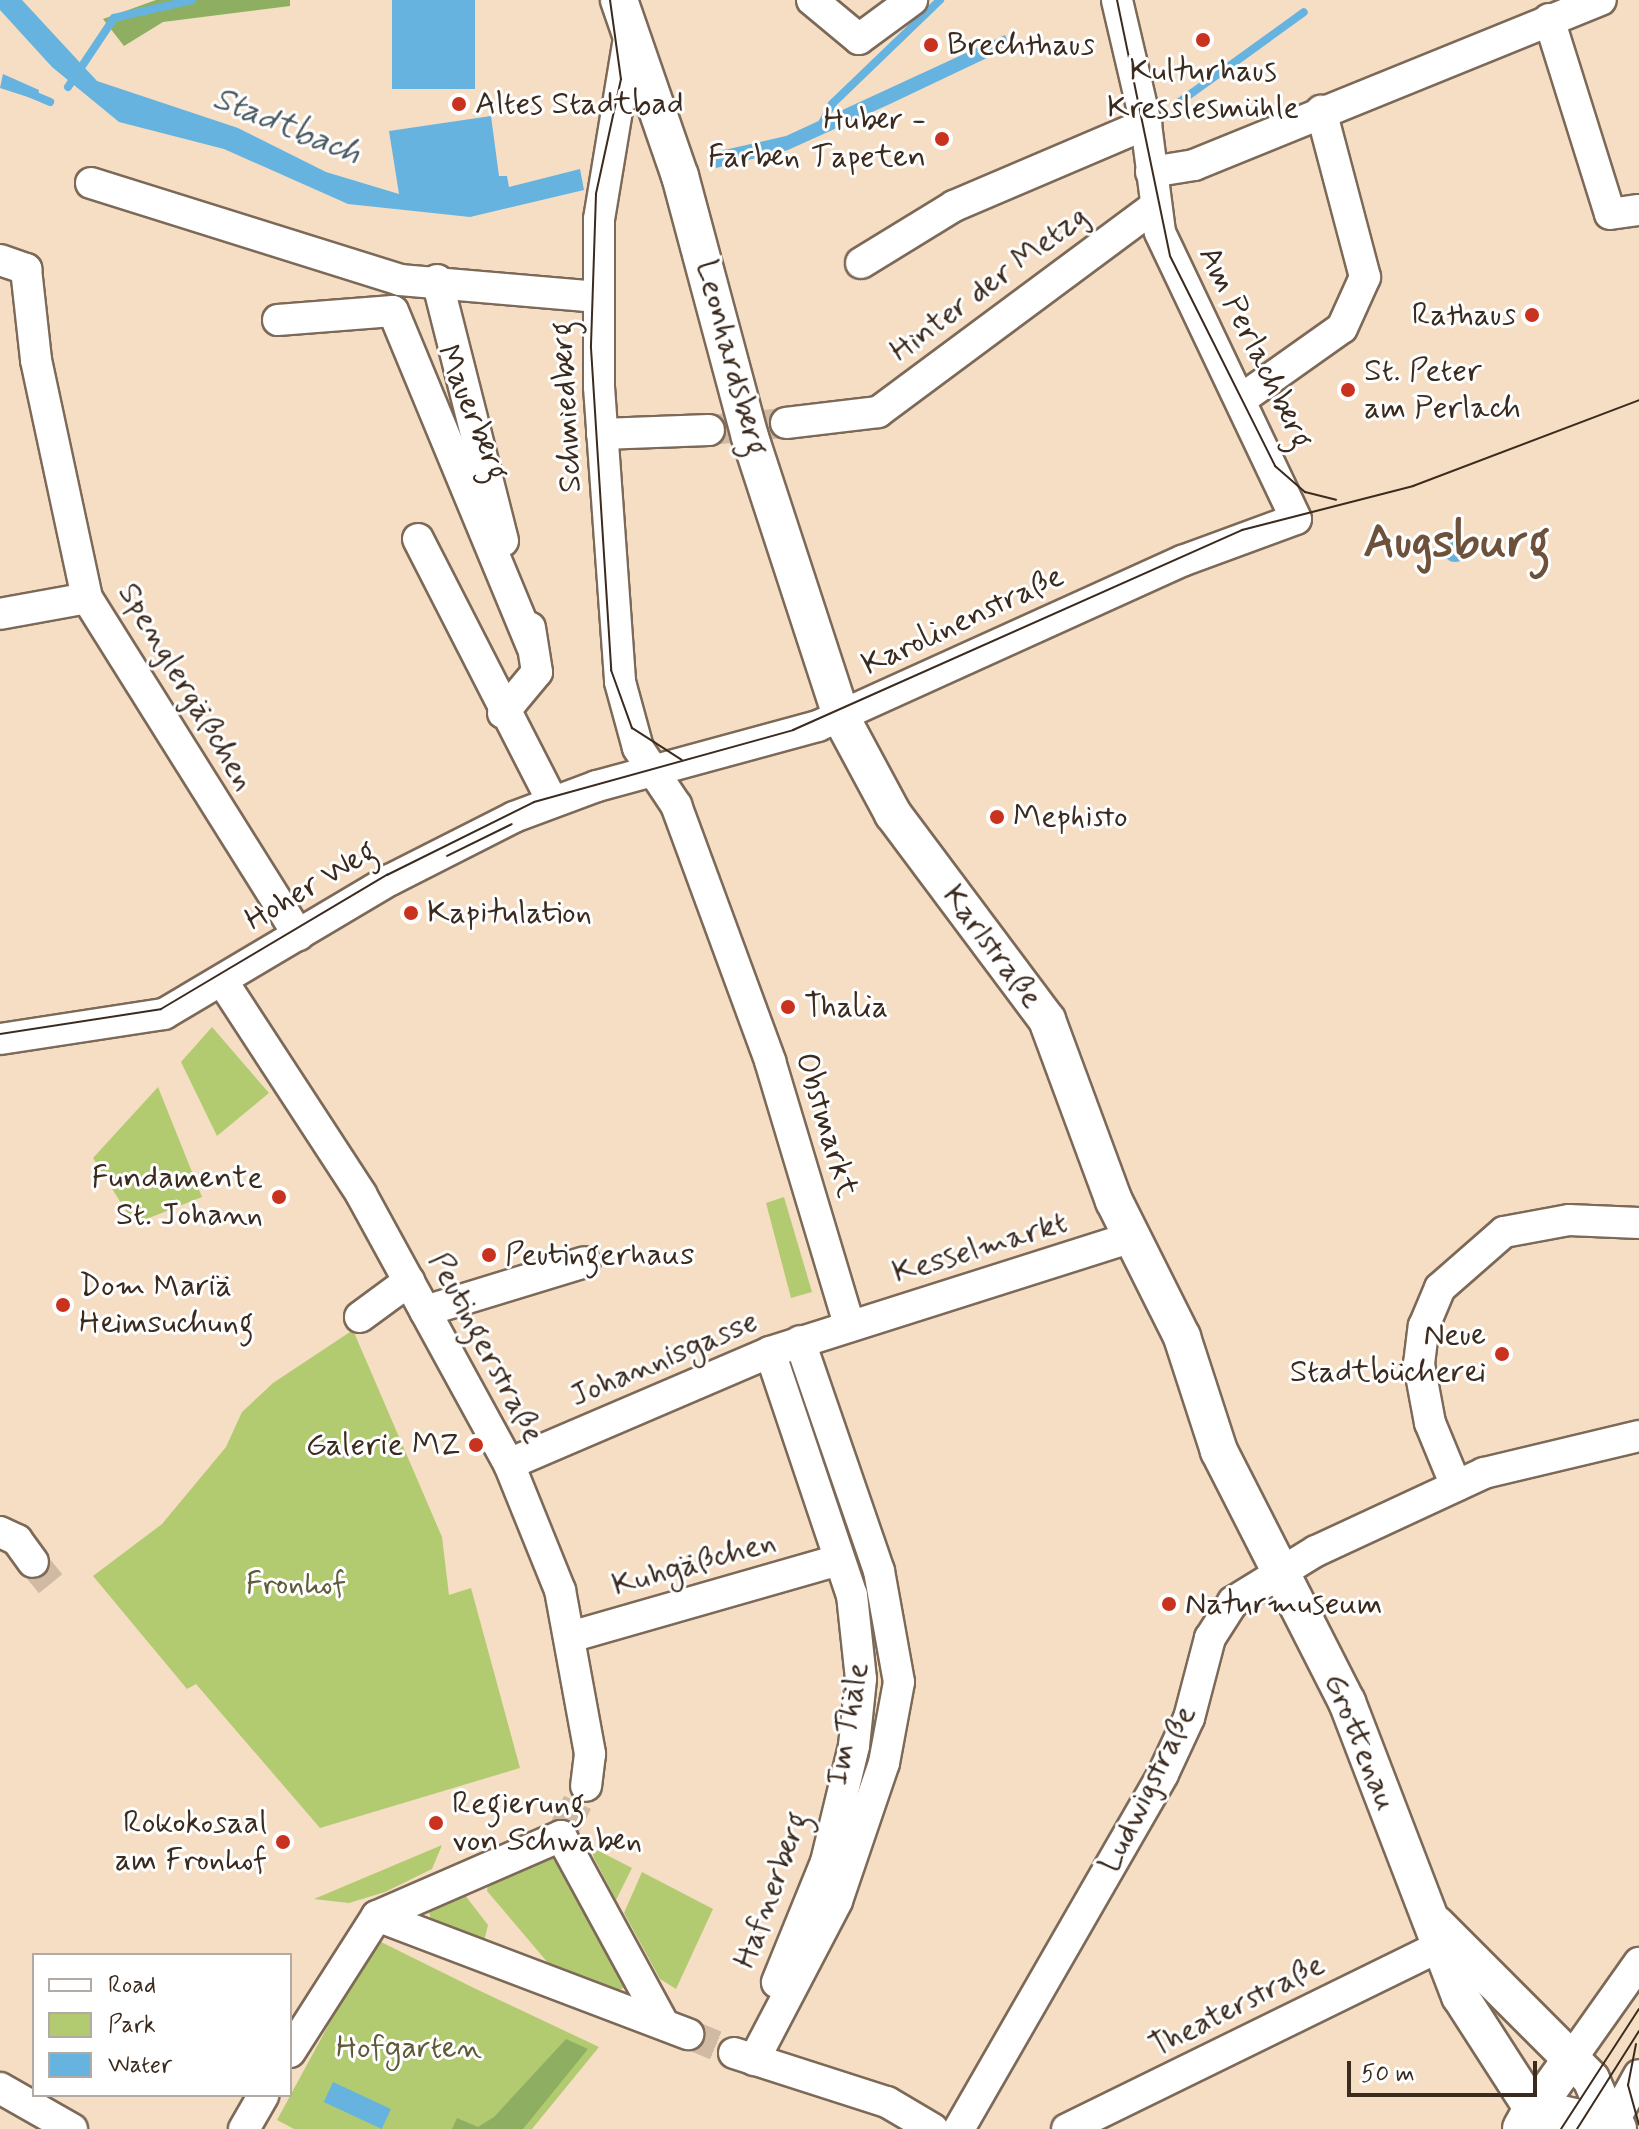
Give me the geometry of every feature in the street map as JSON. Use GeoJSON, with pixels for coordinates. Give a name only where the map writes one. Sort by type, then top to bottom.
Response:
{"type":"FeatureCollection","features":[{"type":"Feature","properties":{"kind":"main road"},"geometry":{"type":"LineString","coordinates":[[1529,2120],[1612,2128]]}},
{"type":"Feature","properties":{"kind":"street"},"geometry":{"type":"LineString","coordinates":[[812,0],[859,39],[912,0]]}},
{"type":"Feature","properties":{"kind":"street","name":"Am Perlachberg"},"geometry":{"type":"LineString","coordinates":[[1119,1],[1146,124],[1154,207],[1181,281],[1243,398],[1296,519]]}},
{"type":"Feature","properties":{"kind":"street"},"geometry":{"type":"LineString","coordinates":[[1151,172],[1194,165],[1575,7],[1625,212]]}},
{"type":"Feature","properties":{"kind":"street","name":"Schmiedberg"},"geometry":{"type":"LineString","coordinates":[[628,10],[627,80],[601,195],[598,297],[602,434],[620,682],[638,748],[655,771]]}},
{"type":"Feature","properties":{"kind":"street","name":"Leonhardsberg"},"geometry":{"type":"LineString","coordinates":[[628,10],[684,190],[750,437],[841,716]]}},
{"type":"Feature","properties":{"kind":"street"},"geometry":{"type":"LineString","coordinates":[[1243,398],[1342,328],[1365,277],[1321,111]]}},
{"type":"Feature","properties":{"kind":"street"},"geometry":{"type":"LineString","coordinates":[[861,263],[954,206],[1146,124]]}},
{"type":"Feature","properties":{"kind":"street"},"geometry":{"type":"LineString","coordinates":[[91,183],[385,275],[598,297]]}},
{"type":"Feature","properties":{"kind":"street","name":"Hinter der Metzg"},"geometry":{"type":"LineString","coordinates":[[786,423],[866,416],[1154,207]]}},
{"type":"Feature","properties":{"kind":"street","name":"Spenglergäßchen"},"geometry":{"type":"LineString","coordinates":[[13,264],[87,598],[298,935]]}},
{"type":"Feature","properties":{"kind":"street","name":"Mauerberg"},"geometry":{"type":"LineString","coordinates":[[437,280],[537,672],[503,713]]}},
{"type":"Feature","properties":{"kind":"street","name":"Mauerberg"},"geometry":{"type":"LineString","coordinates":[[278,320],[393,311],[532,646]]}},
{"type":"Feature","properties":{"kind":"street"},"geometry":{"type":"LineString","coordinates":[[602,434],[709,430]]}},
{"type":"Feature","properties":{"kind":"street","name":"Karolinenstraße"},"geometry":{"type":"LineString","coordinates":[[655,771],[841,716],[1182,561],[1296,519]]}},
{"type":"Feature","properties":{"kind":"street"},"geometry":{"type":"LineString","coordinates":[[418,539],[503,713],[552,801]]}},
{"type":"Feature","properties":{"kind":"street"},"geometry":{"type":"LineString","coordinates":[[0,614],[87,598]]}},
{"type":"Feature","properties":{"kind":"street","name":"Karlstraße"},"geometry":{"type":"LineString","coordinates":[[841,716],[893,814],[1047,1020],[1132,1237]]}},
{"type":"Feature","properties":{"kind":"street","name":"Hoher Weg"},"geometry":{"type":"LineString","coordinates":[[0,1039],[144,1021],[223,982],[439,853],[552,801],[655,771]]}},
{"type":"Feature","properties":{"kind":"street","name":"Obstmarkt"},"geometry":{"type":"LineString","coordinates":[[655,771],[676,805],[770,1061],[849,1325]]}},
{"type":"Feature","properties":{"kind":"street","name":"Peutingerstraße"},"geometry":{"type":"LineString","coordinates":[[223,982],[320,1126],[509,1464],[549,1560],[570,1637],[590,1754],[586,1786]]}},
{"type":"Feature","properties":{"kind":"street"},"geometry":{"type":"LineString","coordinates":[[1456,1486],[1430,1423],[1419,1364],[1424,1326],[1440,1288],[1504,1232],[1569,1220],[1639,1223]]}},
{"type":"Feature","properties":{"kind":"street"},"geometry":{"type":"LineString","coordinates":[[1132,1237],[1182,1337],[1219,1451],[1279,1572]]}},
{"type":"Feature","properties":{"kind":"street","name":"Kesselmarkt"},"geometry":{"type":"LineString","coordinates":[[849,1325],[1132,1237]]}},
{"type":"Feature","properties":{"kind":"street"},"geometry":{"type":"LineString","coordinates":[[425,1311],[585,1262]]}},
{"type":"Feature","properties":{"kind":"street"},"geometry":{"type":"LineString","coordinates":[[360,1317],[409,1281]]}},
{"type":"Feature","properties":{"kind":"street","name":"Johannisgasse"},"geometry":{"type":"LineString","coordinates":[[509,1464],[770,1352],[849,1325]]}},
{"type":"Feature","properties":{"kind":"street","name":"Im Thäle"},"geometry":{"type":"LineString","coordinates":[[744,2057],[837,1901],[884,1763],[899,1682],[879,1571],[800,1341]]}},
{"type":"Feature","properties":{"kind":"street","name":"Hafnerberg"},"geometry":{"type":"LineString","coordinates":[[744,2057],[758,2030],[826,1862],[854,1746],[858,1629],[770,1352]]}},
{"type":"Feature","properties":{"kind":"street","name":"Ludwigstraße"},"geometry":{"type":"LineString","coordinates":[[959,2129],[1163,1774],[1218,1624],[1233,1602],[1279,1572],[1456,1486],[1639,1436]]}},
{"type":"Feature","properties":{"kind":"street","name":"Kuhgäßchen"},"geometry":{"type":"LineString","coordinates":[[570,1637],[838,1560]]}},
{"type":"Feature","properties":{"kind":"street","name":"Grottenau"},"geometry":{"type":"LineString","coordinates":[[1279,1572],[1347,1702],[1434,1932],[1496,2062],[1529,2120]]}},
{"type":"Feature","properties":{"kind":"street"},"geometry":{"type":"LineString","coordinates":[[292,2049],[377,1916],[562,1832],[675,2028],[377,1916]]}},
{"type":"Feature","properties":{"kind":"street"},"geometry":{"type":"LineString","coordinates":[[1434,1932],[1566,2066],[1591,2079],[1612,2128]]}},
{"type":"Feature","properties":{"kind":"street","name":"Theaterstraße"},"geometry":{"type":"LineString","coordinates":[[1067,2129],[1434,1932]]}},
{"type":"Feature","properties":{"kind":"street"},"geometry":{"type":"LineString","coordinates":[[1529,2120],[1639,1963]]}},
{"type":"Feature","properties":{"kind":"street"},"geometry":{"type":"LineString","coordinates":[[744,2057],[887,2102],[933,2129]]}},
{"type":"Feature","properties":{"kind":"street"},"geometry":{"type":"LineString","coordinates":[[1612,2128],[1639,2075]]}},
{"type":"Feature","properties":{"kind":"street"},"geometry":{"type":"LineString","coordinates":[[0,2088],[72,2129]]}},
{"type":"Feature","properties":{"kind":"street"},"geometry":{"type":"LineString","coordinates":[[244,2129],[263,2097]]}},
{"type":"Feature","properties":{"kind":"green space"},"geometry":{"type":"Polygon","coordinates":[[[156,0],[290,0],[290,6],[163,22],[124,46],[103,19],[156,0]]]}},
{"type":"Feature","properties":{"kind":"green space"},"geometry":{"type":"Polygon","coordinates":[[[212,1027],[269,1093],[217,1136],[181,1062],[212,1027]]]}},
{"type":"Feature","properties":{"kind":"green space"},"geometry":{"type":"Polygon","coordinates":[[[158,1087],[202,1197],[134,1224],[93,1158],[158,1087]]]}},
{"type":"Feature","properties":{"kind":"green space"},"geometry":{"type":"Polygon","coordinates":[[[784,1197],[812,1292],[791,1298],[766,1203],[784,1197]]]}},
{"type":"Feature","properties":{"kind":"green space","name":"Fronhof"},"geometry":{"type":"Polygon","coordinates":[[[353,1330],[442,1537],[449,1595],[471,1588],[520,1768],[320,1828],[196,1684],[187,1689],[93,1576],[162,1524],[226,1447],[242,1412],[273,1383],[353,1330]]]}},
{"type":"Feature","properties":{"kind":"green space"},"geometry":{"type":"Polygon","coordinates":[[[442,1845],[432,1869],[385,1892],[349,1903],[314,1899],[442,1845]]]}},
{"type":"Feature","properties":{"kind":"green space"},"geometry":{"type":"Polygon","coordinates":[[[591,1847],[632,1868],[616,1900],[594,1858],[591,1847]]]}},
{"type":"Feature","properties":{"kind":"green space"},"geometry":{"type":"Polygon","coordinates":[[[556,1849],[623,1978],[626,1986],[618,1991],[554,1970],[487,1891],[489,1879],[556,1849]]]}},
{"type":"Feature","properties":{"kind":"green space"},"geometry":{"type":"Polygon","coordinates":[[[642,1872],[713,1909],[676,1989],[660,1979],[624,1913],[642,1872]]]}},
{"type":"Feature","properties":{"kind":"green space"},"geometry":{"type":"Polygon","coordinates":[[[464,1894],[488,1925],[484,1941],[432,1924],[428,1907],[464,1894]]]}},
{"type":"Feature","properties":{"kind":"green space","name":"Hofgarten"},"geometry":{"type":"Polygon","coordinates":[[[375,1939],[599,2047],[532,2129],[294,2129],[277,2120],[375,1939]]]}},
{"type":"Feature","properties":{"kind":"green space"},"geometry":{"type":"Polygon","coordinates":[[[566,2039],[588,2049],[523,2129],[452,2129],[457,2118],[478,2127],[494,2117],[566,2039]]]}},
{"type":"Feature","properties":{"kind":"water"},"geometry":{"type":"Polygon","coordinates":[[[0,0],[22,0],[97,81],[238,128],[326,172],[399,194],[389,131],[491,116],[499,176],[507,176],[509,187],[580,169],[584,190],[470,217],[348,204],[224,149],[119,122],[52,67],[0,10],[0,0]]]}},
{"type":"Feature","properties":{"kind":"water"},"geometry":{"type":"Polygon","coordinates":[[[392,0],[475,0],[475,89],[392,89],[392,0]]]}},
{"type":"Feature","properties":{"kind":"water"},"geometry":{"type":"Polygon","coordinates":[[[1005,35],[1010,47],[890,104],[788,150],[716,168],[711,153],[786,136],[1005,35]]]}},
{"type":"Feature","properties":{"kind":"water"},"geometry":{"type":"Polygon","coordinates":[[[3,74],[39,90],[37,100],[0,88],[3,74]]]}},
{"type":"Feature","properties":{"kind":"water"},"geometry":{"type":"Polygon","coordinates":[[[1450,538],[1460,538],[1467,545],[1467,555],[1460,562],[1450,562],[1443,555],[1443,545],[1450,538]]]}},
{"type":"Feature","properties":{"kind":"water"},"geometry":{"type":"Polygon","coordinates":[[[333,2082],[391,2109],[382,2129],[324,2102],[333,2082]]]}},
{"type":"Feature","properties":{"kind":"waterway"},"geometry":{"type":"LineString","coordinates":[[68,87],[114,18],[192,0]]}},
{"type":"Feature","properties":{"kind":"waterway"},"geometry":{"type":"LineString","coordinates":[[820,127],[832,104],[940,0]]}},
{"type":"Feature","properties":{"kind":"waterway"},"geometry":{"type":"LineString","coordinates":[[1178,103],[1304,12]]}},
{"type":"Feature","properties":{"kind":"waterway"},"geometry":{"type":"LineString","coordinates":[[29,93],[50,102]]}},
{"type":"Feature","properties":{"kind":"tunnel"},"geometry":{"type":"LineString","coordinates":[[709,430],[786,423]]}},
{"type":"Feature","properties":{"kind":"tunnel"},"geometry":{"type":"LineString","coordinates":[[33,1562],[51,1584]]}},
{"type":"Feature","properties":{"kind":"tunnel"},"geometry":{"type":"LineString","coordinates":[[564,1829],[586,1786]]}},
{"type":"Feature","properties":{"kind":"tunnel"},"geometry":{"type":"LineString","coordinates":[[688,2034],[734,2053]]}},
{"type":"Feature","properties":{"kind":"tram line"},"geometry":{"type":"LineString","coordinates":[[610,0],[621,79],[596,194],[591,348],[611,670],[632,728],[682,760]]}},
{"type":"Feature","properties":{"kind":"tram line"},"geometry":{"type":"LineString","coordinates":[[1117,0],[1170,256],[1275,466],[1305,492],[1336,500]]}},
{"type":"Feature","properties":{"kind":"tram line"},"geometry":{"type":"LineString","coordinates":[[0,1034],[161,1009],[387,875],[534,802],[793,730],[1242,530],[1413,486],[1639,400]]}},
{"type":"Feature","properties":{"kind":"tram line"},"geometry":{"type":"LineString","coordinates":[[447,856],[512,824]]}},
{"type":"Feature","properties":{"kind":"tram line"},"geometry":{"type":"LineString","coordinates":[[1561,2129],[1639,2009]]}},
{"type":"Feature","properties":{"kind":"tram line"},"geometry":{"type":"LineString","coordinates":[[1577,2129],[1639,2031]]}},
{"type":"Feature","properties":{"kind":"tram line"},"geometry":{"type":"LineString","coordinates":[[1636,2044],[1628,2085],[1639,2125]]}},
{"type":"Feature","properties":{"kind":"place","name":"Kulturhaus Kresslesmühle"},"geometry":{"type":"Point","coordinates":[1203,40]}},
{"type":"Feature","properties":{"kind":"place","name":"Brechthaus"},"geometry":{"type":"Point","coordinates":[931,45]}},
{"type":"Feature","properties":{"kind":"place","name":"Altes Stadtbad"},"geometry":{"type":"Point","coordinates":[459,104]}},
{"type":"Feature","properties":{"kind":"place","name":"Huber - Farben Tapeten"},"geometry":{"type":"Point","coordinates":[942,139]}},
{"type":"Feature","properties":{"kind":"place","name":"Rathaus"},"geometry":{"type":"Point","coordinates":[1532,315]}},
{"type":"Feature","properties":{"kind":"place","name":"St. Peter am Perlach"},"geometry":{"type":"Point","coordinates":[1348,390]}},
{"type":"Feature","properties":{"kind":"place","name":"Mephisto"},"geometry":{"type":"Point","coordinates":[997,817]}},
{"type":"Feature","properties":{"kind":"place","name":"Kapitulation"},"geometry":{"type":"Point","coordinates":[411,913]}},
{"type":"Feature","properties":{"kind":"place","name":"Thalia"},"geometry":{"type":"Point","coordinates":[788,1007]}},
{"type":"Feature","properties":{"kind":"place","name":"Fundamente St. Johann"},"geometry":{"type":"Point","coordinates":[279,1197]}},
{"type":"Feature","properties":{"kind":"place","name":"Peutingerhaus"},"geometry":{"type":"Point","coordinates":[489,1255]}},
{"type":"Feature","properties":{"kind":"place","name":"Dom Mariä Heimsuchung"},"geometry":{"type":"Point","coordinates":[63,1305]}},
{"type":"Feature","properties":{"kind":"place","name":"Neue Stadtbücherei"},"geometry":{"type":"Point","coordinates":[1502,1354]}},
{"type":"Feature","properties":{"kind":"place","name":"Galerie MZ"},"geometry":{"type":"Point","coordinates":[476,1445]}},
{"type":"Feature","properties":{"kind":"place","name":"Naturmuseum"},"geometry":{"type":"Point","coordinates":[1169,1604]}},
{"type":"Feature","properties":{"kind":"place","name":"Regierung von Schwaben"},"geometry":{"type":"Point","coordinates":[436,1823]}},
{"type":"Feature","properties":{"kind":"place","name":"Rokokosaal am Fronhof"},"geometry":{"type":"Point","coordinates":[283,1842]}},
{"type":"Feature","properties":{"kind":"district","name":"Augsburg"},"geometry":{"type":"Point","coordinates":[1457,543]}},
{"type":"Feature","properties":{"kind":"water label","name":"Stadtbach"},"geometry":{"type":"Point","coordinates":[287,126]}}]}
